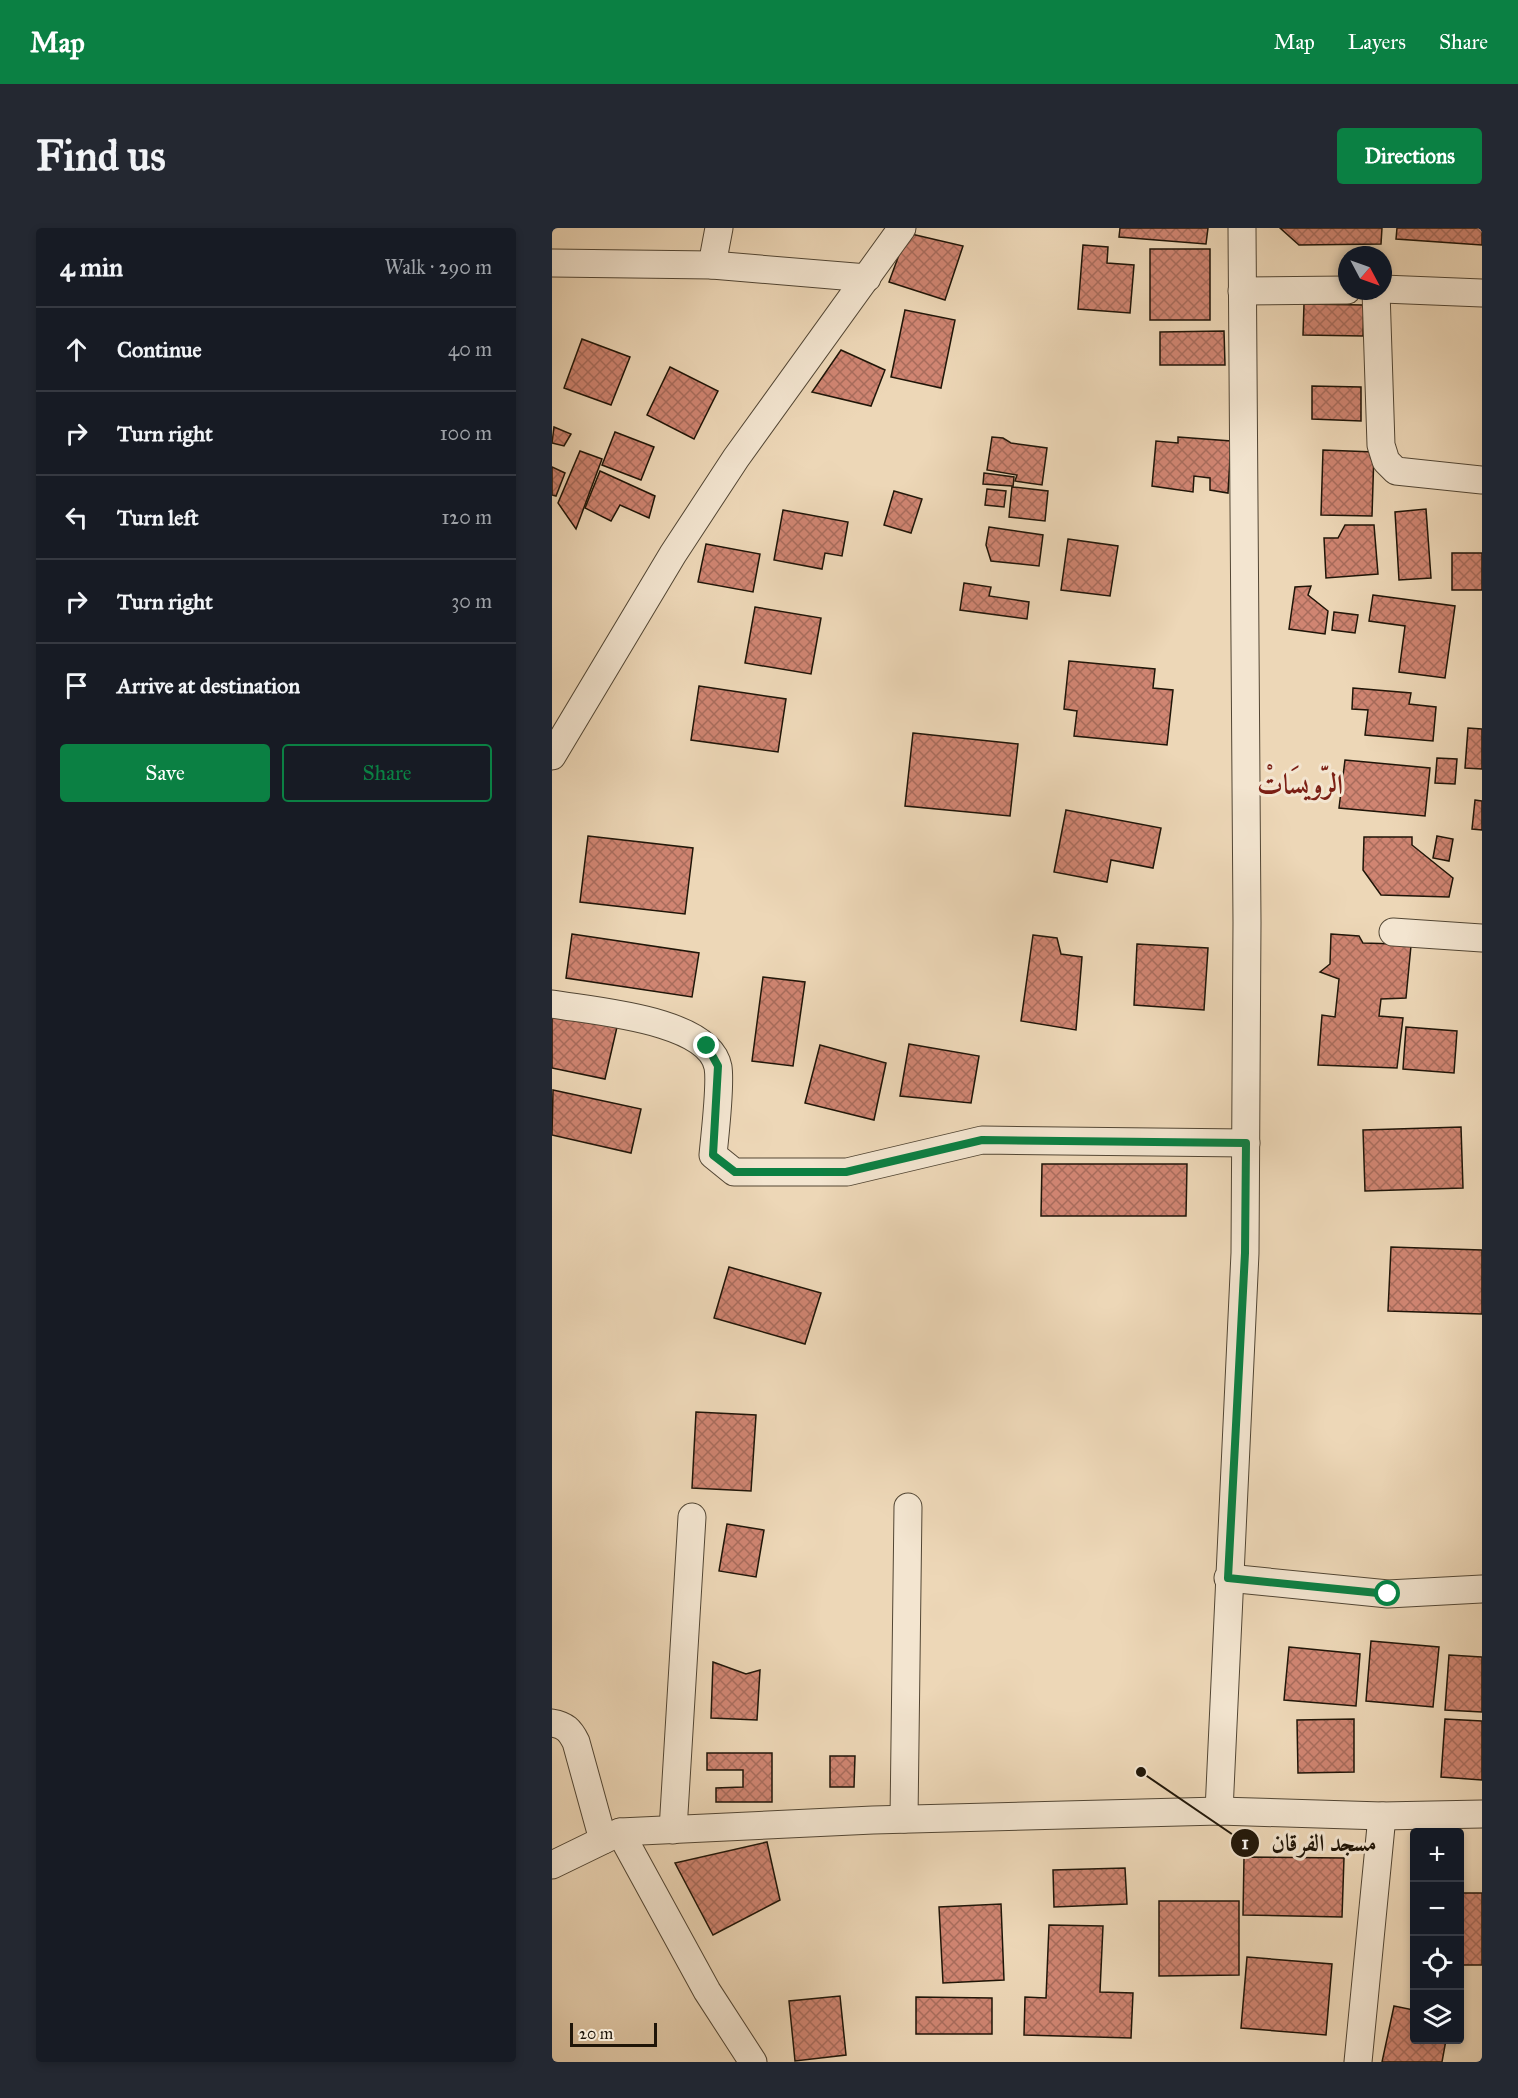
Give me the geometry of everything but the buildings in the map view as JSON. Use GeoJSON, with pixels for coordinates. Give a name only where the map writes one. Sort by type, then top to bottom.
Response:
{"type":"FeatureCollection","features":[{"type":"Feature","properties":{"kind":"street"},"geometry":{"type":"LineString","coordinates":[[712,265],[719,228]]}},
{"type":"Feature","properties":{"kind":"street"},"geometry":{"type":"LineString","coordinates":[[552,756],[673,554],[711,496],[902,228]]}},
{"type":"Feature","properties":{"kind":"street"},"geometry":{"type":"LineString","coordinates":[[1218,1811],[1245,1253],[1247,922],[1242,228]]}},
{"type":"Feature","properties":{"kind":"street"},"geometry":{"type":"LineString","coordinates":[[552,263],[712,265],[867,278]]}},
{"type":"Feature","properties":{"kind":"street"},"geometry":{"type":"LineString","coordinates":[[1242,291],[1338,290]]}},
{"type":"Feature","properties":{"kind":"street"},"geometry":{"type":"LineString","coordinates":[[1392,290],[1482,293]]}},
{"type":"Feature","properties":{"kind":"street"},"geometry":{"type":"LineString","coordinates":[[1376,300],[1381,445],[1386,461],[1396,471],[1482,480]]}},
{"type":"Feature","properties":{"kind":"street"},"geometry":{"type":"LineString","coordinates":[[1393,932],[1482,938]]}},
{"type":"Feature","properties":{"kind":"street"},"geometry":{"type":"LineString","coordinates":[[552,1004],[670,1025],[707,1046],[718,1066],[713,1155],[735,1172],[846,1172],[982,1140],[1246,1143]]}},
{"type":"Feature","properties":{"kind":"street"},"geometry":{"type":"LineString","coordinates":[[904,1819],[908,1507]]}},
{"type":"Feature","properties":{"kind":"street"},"geometry":{"type":"LineString","coordinates":[[673,1830],[692,1517]]}},
{"type":"Feature","properties":{"kind":"street"},"geometry":{"type":"LineString","coordinates":[[1228,1578],[1388,1594],[1482,1589]]}},
{"type":"Feature","properties":{"kind":"street"},"geometry":{"type":"LineString","coordinates":[[552,1724],[562,1725],[570,1731],[611,1836],[753,2062]]}},
{"type":"Feature","properties":{"kind":"street"},"geometry":{"type":"LineString","coordinates":[[552,1865],[611,1836],[673,1830],[904,1819],[1218,1811],[1382,1816],[1482,1814]]}},
{"type":"Feature","properties":{"kind":"street"},"geometry":{"type":"LineString","coordinates":[[1358,2062],[1382,1816]]}},
{"type":"Feature","properties":{"kind":"place","name":"مسجد الفرقان"},"geometry":{"type":"Point","coordinates":[1141,1772]}},
{"type":"Feature","properties":{"kind":"district","name":"الرّويسَاتْ"},"geometry":{"type":"Point","coordinates":[1300,784]}},
{"type":"Feature","properties":{"kind":"route"},"geometry":{"type":"LineString","coordinates":[[707,1046],[718,1066],[713,1155],[735,1172],[846,1172],[982,1140],[1246,1143],[1245,1253],[1228,1578],[1388,1594]]}}]}
